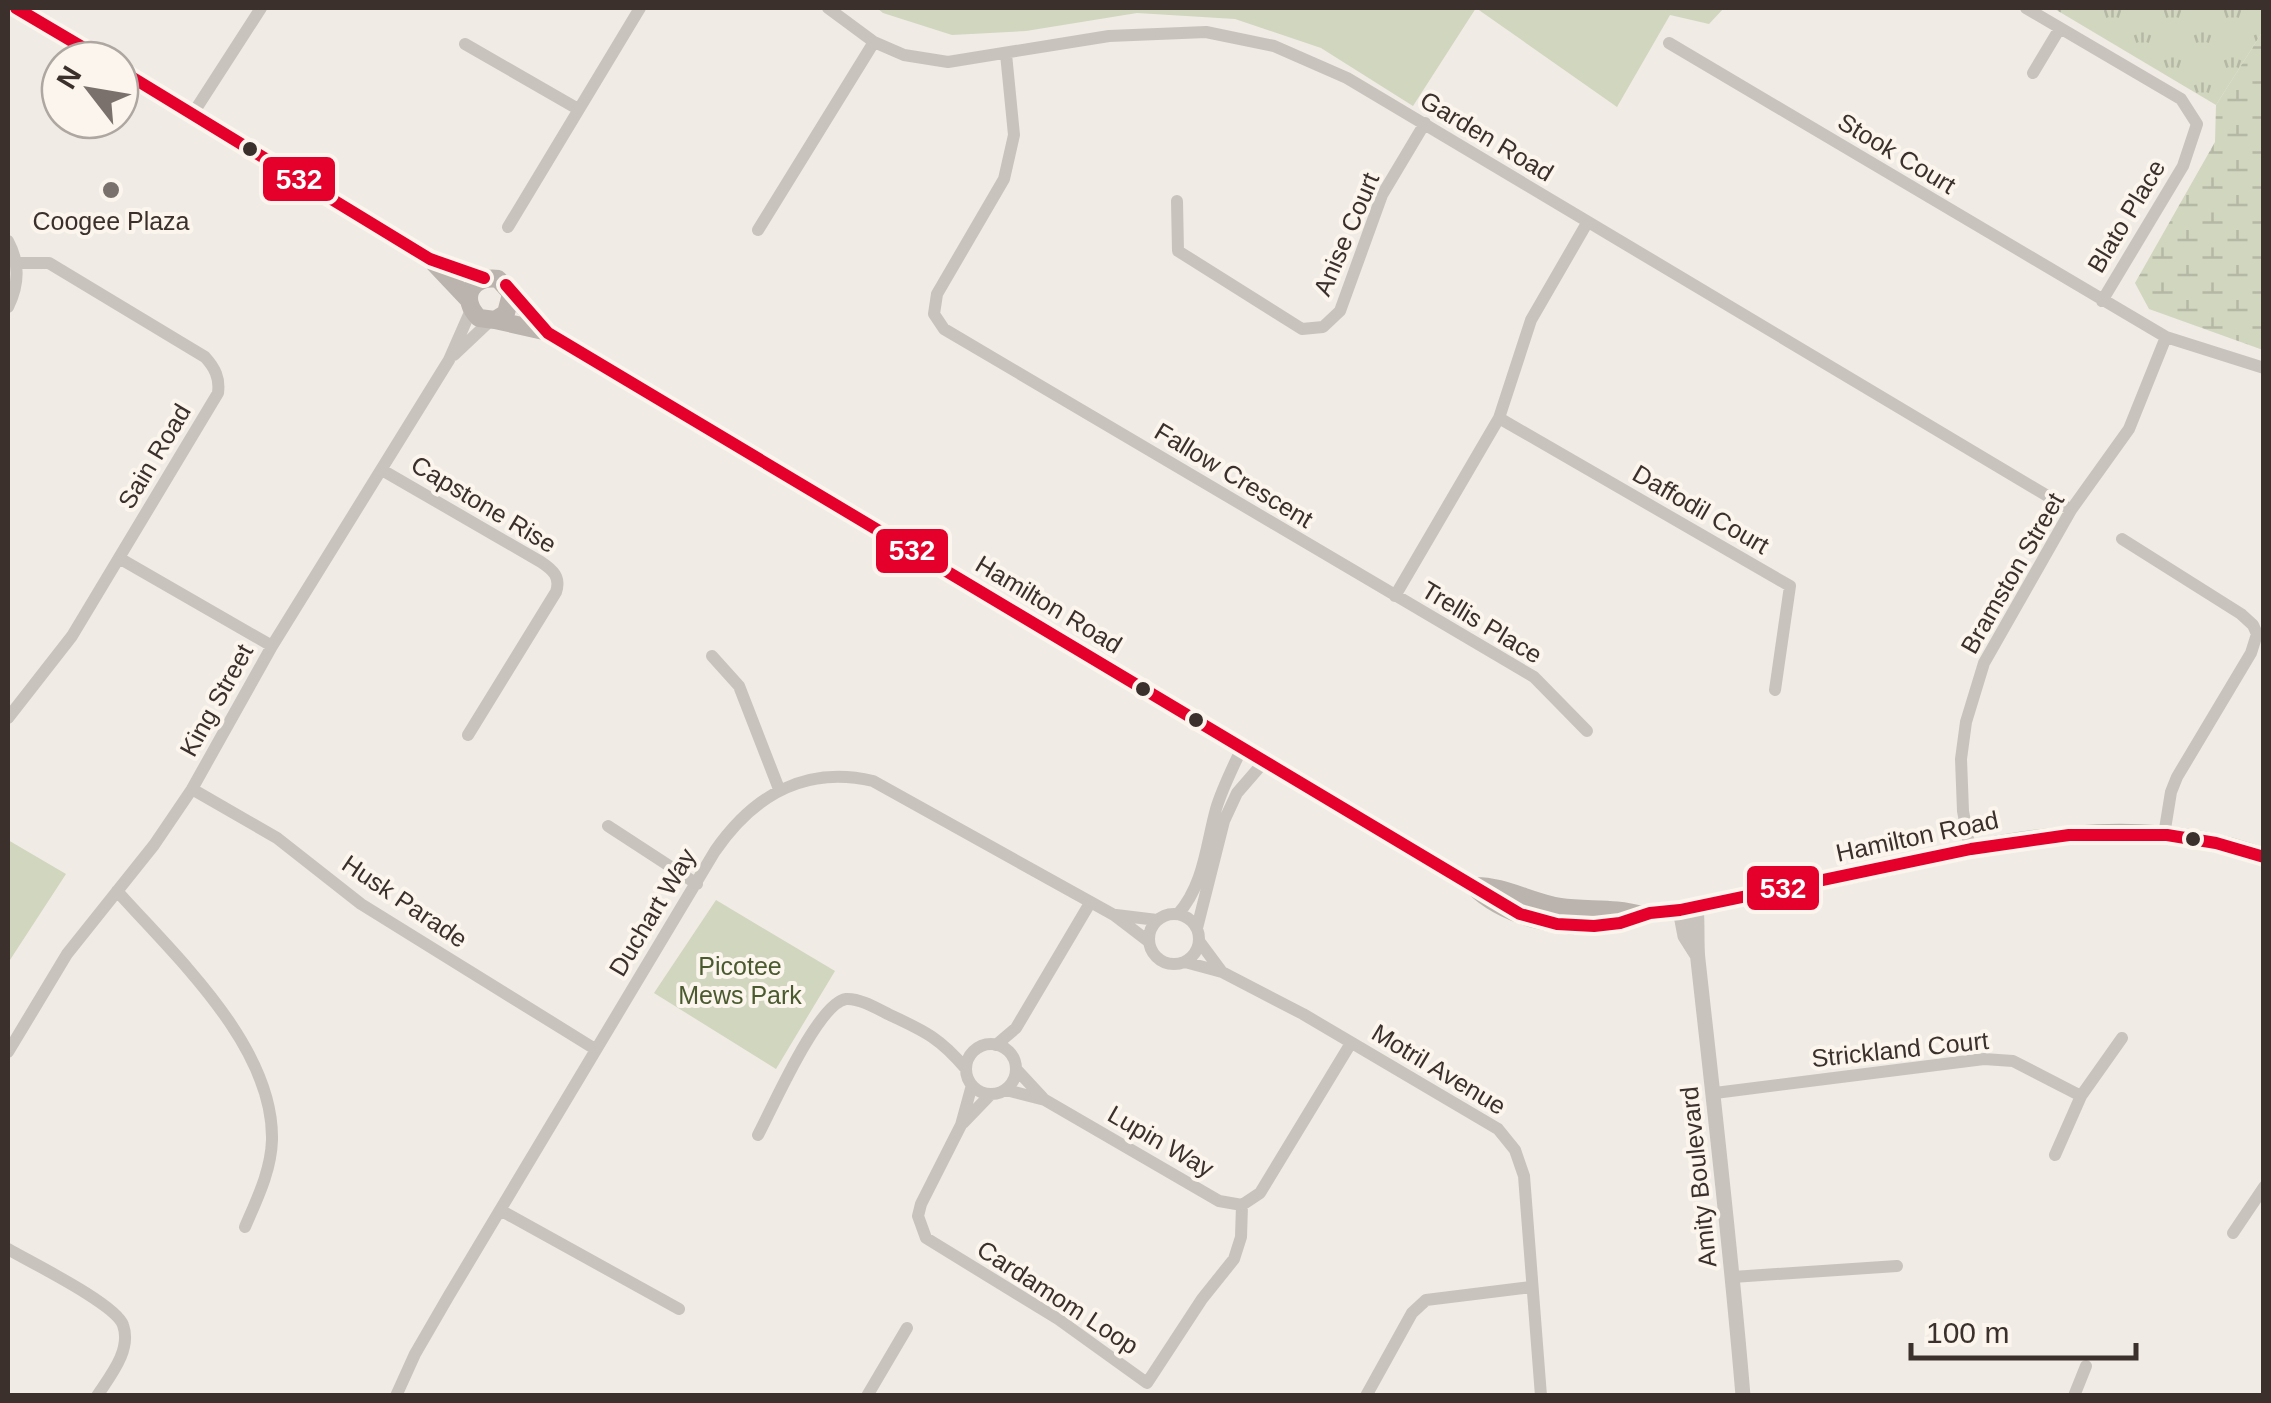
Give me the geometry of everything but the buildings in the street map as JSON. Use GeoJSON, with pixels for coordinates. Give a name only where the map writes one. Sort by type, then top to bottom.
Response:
{"type":"FeatureCollection","features":[{"type":"Feature","properties":{"kind":"main road"},"geometry":{"type":"LineString","coordinates":[[16,8],[70,40]]}},
{"type":"Feature","properties":{"kind":"main road"},"geometry":{"type":"LineString","coordinates":[[140,82],[430,259],[504,282],[511,294],[506,314],[492,320],[479,318],[430,259]]}},
{"type":"Feature","properties":{"kind":"main road"},"geometry":{"type":"LineString","coordinates":[[469,304],[472,286],[484,278]]}},
{"type":"Feature","properties":{"kind":"main road","name":"Hamilton Road"},"geometry":{"type":"LineString","coordinates":[[511,294],[548,332],[1504,906],[1609,925],[1641,915],[1970,849],[2102,832],[2210,842],[2264,857]]}},
{"type":"Feature","properties":{"kind":"main road","name":"Hamilton Road"},"geometry":{"type":"LineString","coordinates":[[492,320],[548,332]]}},
{"type":"Feature","properties":{"kind":"street"},"geometry":{"type":"LineString","coordinates":[[192,115],[261,8]]}},
{"type":"Feature","properties":{"kind":"street"},"geometry":{"type":"LineString","coordinates":[[508,227],[640,8]]}},
{"type":"Feature","properties":{"kind":"street","name":"Garden Road"},"geometry":{"type":"LineString","coordinates":[[828,8],[874,42],[904,55],[948,62],[1109,36],[1206,32],[1274,46],[1347,78],[2072,510]]}},
{"type":"Feature","properties":{"kind":"street","name":"Blato Place"},"geometry":{"type":"LineString","coordinates":[[2026,8],[2181,99],[2197,124],[2183,166],[2102,301]]}},
{"type":"Feature","properties":{"kind":"street"},"geometry":{"type":"LineString","coordinates":[[2034,73],[2060,28]]}},
{"type":"Feature","properties":{"kind":"street"},"geometry":{"type":"LineString","coordinates":[[758,230],[874,42]]}},
{"type":"Feature","properties":{"kind":"street","name":"Stook Court"},"geometry":{"type":"LineString","coordinates":[[1669,43],[2166,338],[2264,368]]}},
{"type":"Feature","properties":{"kind":"street"},"geometry":{"type":"LineString","coordinates":[[465,44],[578,110]]}},
{"type":"Feature","properties":{"kind":"street","name":"Fallow Crescent"},"geometry":{"type":"LineString","coordinates":[[1006,54],[1014,135],[1004,179],[937,294],[934,314],[944,329],[1395,596]]}},
{"type":"Feature","properties":{"kind":"street","name":"Anise Court"},"geometry":{"type":"LineString","coordinates":[[1177,202],[1178,250],[1302,329],[1323,327],[1340,311],[1382,195],[1425,124]]}},
{"type":"Feature","properties":{"kind":"street"},"geometry":{"type":"LineString","coordinates":[[1395,596],[1499,418],[1531,320],[1587,224]]}},
{"type":"Feature","properties":{"kind":"street"},"geometry":{"type":"LineString","coordinates":[[8,241],[17,263],[16,284],[8,307]]}},
{"type":"Feature","properties":{"kind":"street","name":"Sain Road"},"geometry":{"type":"LineString","coordinates":[[8,718],[56,660],[218,393],[217,374],[205,357],[48,263],[17,263]]}},
{"type":"Feature","properties":{"kind":"street","name":"King Street"},"geometry":{"type":"LineString","coordinates":[[8,1052],[67,954],[192,789],[272,646],[449,360],[469,304]]}},
{"type":"Feature","properties":{"kind":"street","name":"King Street"},"geometry":{"type":"LineString","coordinates":[[449,360],[492,320]]}},
{"type":"Feature","properties":{"kind":"street","name":"Bramston Street"},"geometry":{"type":"LineString","coordinates":[[1970,849],[1963,811],[1961,759],[1973,696],[1984,663],[2072,510],[2129,429],[2166,338]]}},
{"type":"Feature","properties":{"kind":"street","name":"Daffodil Court"},"geometry":{"type":"LineString","coordinates":[[1499,418],[1790,586],[1775,690]]}},
{"type":"Feature","properties":{"kind":"street","name":"Capstone Rise"},"geometry":{"type":"LineString","coordinates":[[382,470],[541,562],[558,581],[556,592],[468,735]]}},
{"type":"Feature","properties":{"kind":"street"},"geometry":{"type":"LineString","coordinates":[[2122,539],[2241,614],[2254,625],[2257,634],[2251,653],[2176,777],[2164,835]]}},
{"type":"Feature","properties":{"kind":"street"},"geometry":{"type":"LineString","coordinates":[[119,558],[272,646]]}},
{"type":"Feature","properties":{"kind":"street","name":"Trellis Place"},"geometry":{"type":"LineString","coordinates":[[1395,596],[1534,677],[1586,730]]}},
{"type":"Feature","properties":{"kind":"street"},"geometry":{"type":"LineString","coordinates":[[712,656],[739,686],[780,790]]}},
{"type":"Feature","properties":{"kind":"street"},"geometry":{"type":"LineString","coordinates":[[1240,750],[1217,805],[1200,876],[1190,898],[1178,914],[1157,920],[1148,942],[1152,953],[1162,962],[1185,962],[1194,954],[1224,821],[1236,793],[1263,763]]}},
{"type":"Feature","properties":{"kind":"street","name":"Duchart Way"},"geometry":{"type":"LineString","coordinates":[[396,1396],[415,1354],[594,1048],[696,884],[739,820],[780,790],[818,777],[873,781],[1114,915],[1148,942]]}},
{"type":"Feature","properties":{"kind":"street","name":"Husk Parade"},"geometry":{"type":"LineString","coordinates":[[192,789],[277,838],[361,904],[594,1048]]}},
{"type":"Feature","properties":{"kind":"street"},"geometry":{"type":"LineString","coordinates":[[608,826],[696,884]]}},
{"type":"Feature","properties":{"kind":"street"},"geometry":{"type":"LineString","coordinates":[[118,891],[219,1007],[256,1071],[270,1114],[272,1138],[264,1182],[245,1227]]}},
{"type":"Feature","properties":{"kind":"street"},"geometry":{"type":"LineString","coordinates":[[996,1045],[1016,1028],[1090,903]]}},
{"type":"Feature","properties":{"kind":"street","name":"Amity Boulevard"},"geometry":{"type":"LineString","coordinates":[[1688,908],[1685,936],[1697,955],[1716,1092],[1743,1396]]}},
{"type":"Feature","properties":{"kind":"street"},"geometry":{"type":"LineString","coordinates":[[1178,914],[1188,918],[1198,934]]}},
{"type":"Feature","properties":{"kind":"street","name":"Duchart Way"},"geometry":{"type":"LineString","coordinates":[[1114,915],[1157,920]]}},
{"type":"Feature","properties":{"kind":"street","name":"Motril Avenue"},"geometry":{"type":"LineString","coordinates":[[1198,934],[1222,972]]}},
{"type":"Feature","properties":{"kind":"street","name":"Motril Avenue"},"geometry":{"type":"LineString","coordinates":[[1185,962],[1222,972],[1498,1128],[1508,1138],[1524,1176],[1542,1396]]}},
{"type":"Feature","properties":{"kind":"street"},"geometry":{"type":"LineString","coordinates":[[758,1135],[819,1022],[836,1003],[856,1000],[944,1043],[1004,1047],[1016,1063]]}},
{"type":"Feature","properties":{"kind":"street"},"geometry":{"type":"LineString","coordinates":[[944,1043],[966,1069],[972,1085],[990,1096],[1014,1083],[1016,1028]]}},
{"type":"Feature","properties":{"kind":"street"},"geometry":{"type":"LineString","coordinates":[[2056,1156],[2081,1096],[2122,1038]]}},
{"type":"Feature","properties":{"kind":"street"},"geometry":{"type":"LineString","coordinates":[[1242,1205],[1260,1193],[1351,1043]]}},
{"type":"Feature","properties":{"kind":"street"},"geometry":{"type":"LineString","coordinates":[[966,1069],[969,1056],[978,1047]]}},
{"type":"Feature","properties":{"kind":"street","name":"Strickland Court"},"geometry":{"type":"LineString","coordinates":[[1716,1092],[1984,1059],[2014,1061],[2081,1096]]}},
{"type":"Feature","properties":{"kind":"street","name":"Lupin Way"},"geometry":{"type":"LineString","coordinates":[[1016,1063],[1045,1100]]}},
{"type":"Feature","properties":{"kind":"street","name":"Cardamom Loop"},"geometry":{"type":"LineString","coordinates":[[972,1085],[961,1125],[921,1204],[918,1216],[926,1238],[1058,1319],[1148,1383],[1234,1259],[1239,1248],[1242,1205]]}},
{"type":"Feature","properties":{"kind":"street","name":"Lupin Way"},"geometry":{"type":"LineString","coordinates":[[1006,1090],[1045,1100],[1219,1201],[1242,1205]]}},
{"type":"Feature","properties":{"kind":"street","name":"Cardamom Loop"},"geometry":{"type":"LineString","coordinates":[[961,1125],[990,1096]]}},
{"type":"Feature","properties":{"kind":"street"},"geometry":{"type":"LineString","coordinates":[[2233,1234],[2264,1188]]}},
{"type":"Feature","properties":{"kind":"street"},"geometry":{"type":"LineString","coordinates":[[500,1210],[679,1309]]}},
{"type":"Feature","properties":{"kind":"street"},"geometry":{"type":"LineString","coordinates":[[8,1249],[100,1302],[119,1318],[124,1340],[118,1362],[97,1396]]}},
{"type":"Feature","properties":{"kind":"street"},"geometry":{"type":"LineString","coordinates":[[1734,1277],[1898,1266]]}},
{"type":"Feature","properties":{"kind":"street"},"geometry":{"type":"LineString","coordinates":[[1366,1396],[1412,1313],[1426,1300],[1531,1288]]}},
{"type":"Feature","properties":{"kind":"street"},"geometry":{"type":"LineString","coordinates":[[867,1396],[907,1328]]}},
{"type":"Feature","properties":{"kind":"street"},"geometry":{"type":"LineString","coordinates":[[2074,1396],[2086,1366]]}},
{"type":"Feature","properties":{"kind":"green space"},"geometry":{"type":"Polygon","coordinates":[[[877,8],[1476,8],[1413,106],[1321,48],[1235,19],[1137,13],[1026,31],[952,35],[877,8]]]}},
{"type":"Feature","properties":{"kind":"green space"},"geometry":{"type":"Polygon","coordinates":[[[1476,8],[1724,8],[1709,24],[1670,15],[1617,107],[1476,8]]]}},
{"type":"Feature","properties":{"kind":"green space"},"geometry":{"type":"Polygon","coordinates":[[[2053,8],[2263,8],[2263,31],[2216,105],[2053,8]]]}},
{"type":"Feature","properties":{"kind":"green space"},"geometry":{"type":"Polygon","coordinates":[[[2263,31],[2264,350],[2149,309],[2135,283],[2215,142],[2216,105],[2263,31]]]}},
{"type":"Feature","properties":{"kind":"green space"},"geometry":{"type":"Polygon","coordinates":[[[8,840],[66,874],[8,963],[8,840]]]}},
{"type":"Feature","properties":{"kind":"green space","name":"Picotee Mews Park"},"geometry":{"type":"Polygon","coordinates":[[[716,900],[835,971],[776,1069],[654,993],[716,900]]]}},
{"type":"Feature","properties":{"kind":"transit line","name":"532"},"geometry":{"type":"LineString","coordinates":[[16,8],[70,40]]}},
{"type":"Feature","properties":{"kind":"transit line","name":"532"},"geometry":{"type":"LineString","coordinates":[[140,82],[430,259],[484,278]]}},
{"type":"Feature","properties":{"kind":"transit line","name":"532"},"geometry":{"type":"LineString","coordinates":[[506,285],[548,333],[1520,914],[1557,924],[1620,923],[1650,913],[1971,849],[2069,835],[2167,835],[2216,843],[2264,857]]}},
{"type":"Feature","properties":{"kind":"place","name":"Coogee Plaza"},"geometry":{"type":"Point","coordinates":[111,190]}}]}
